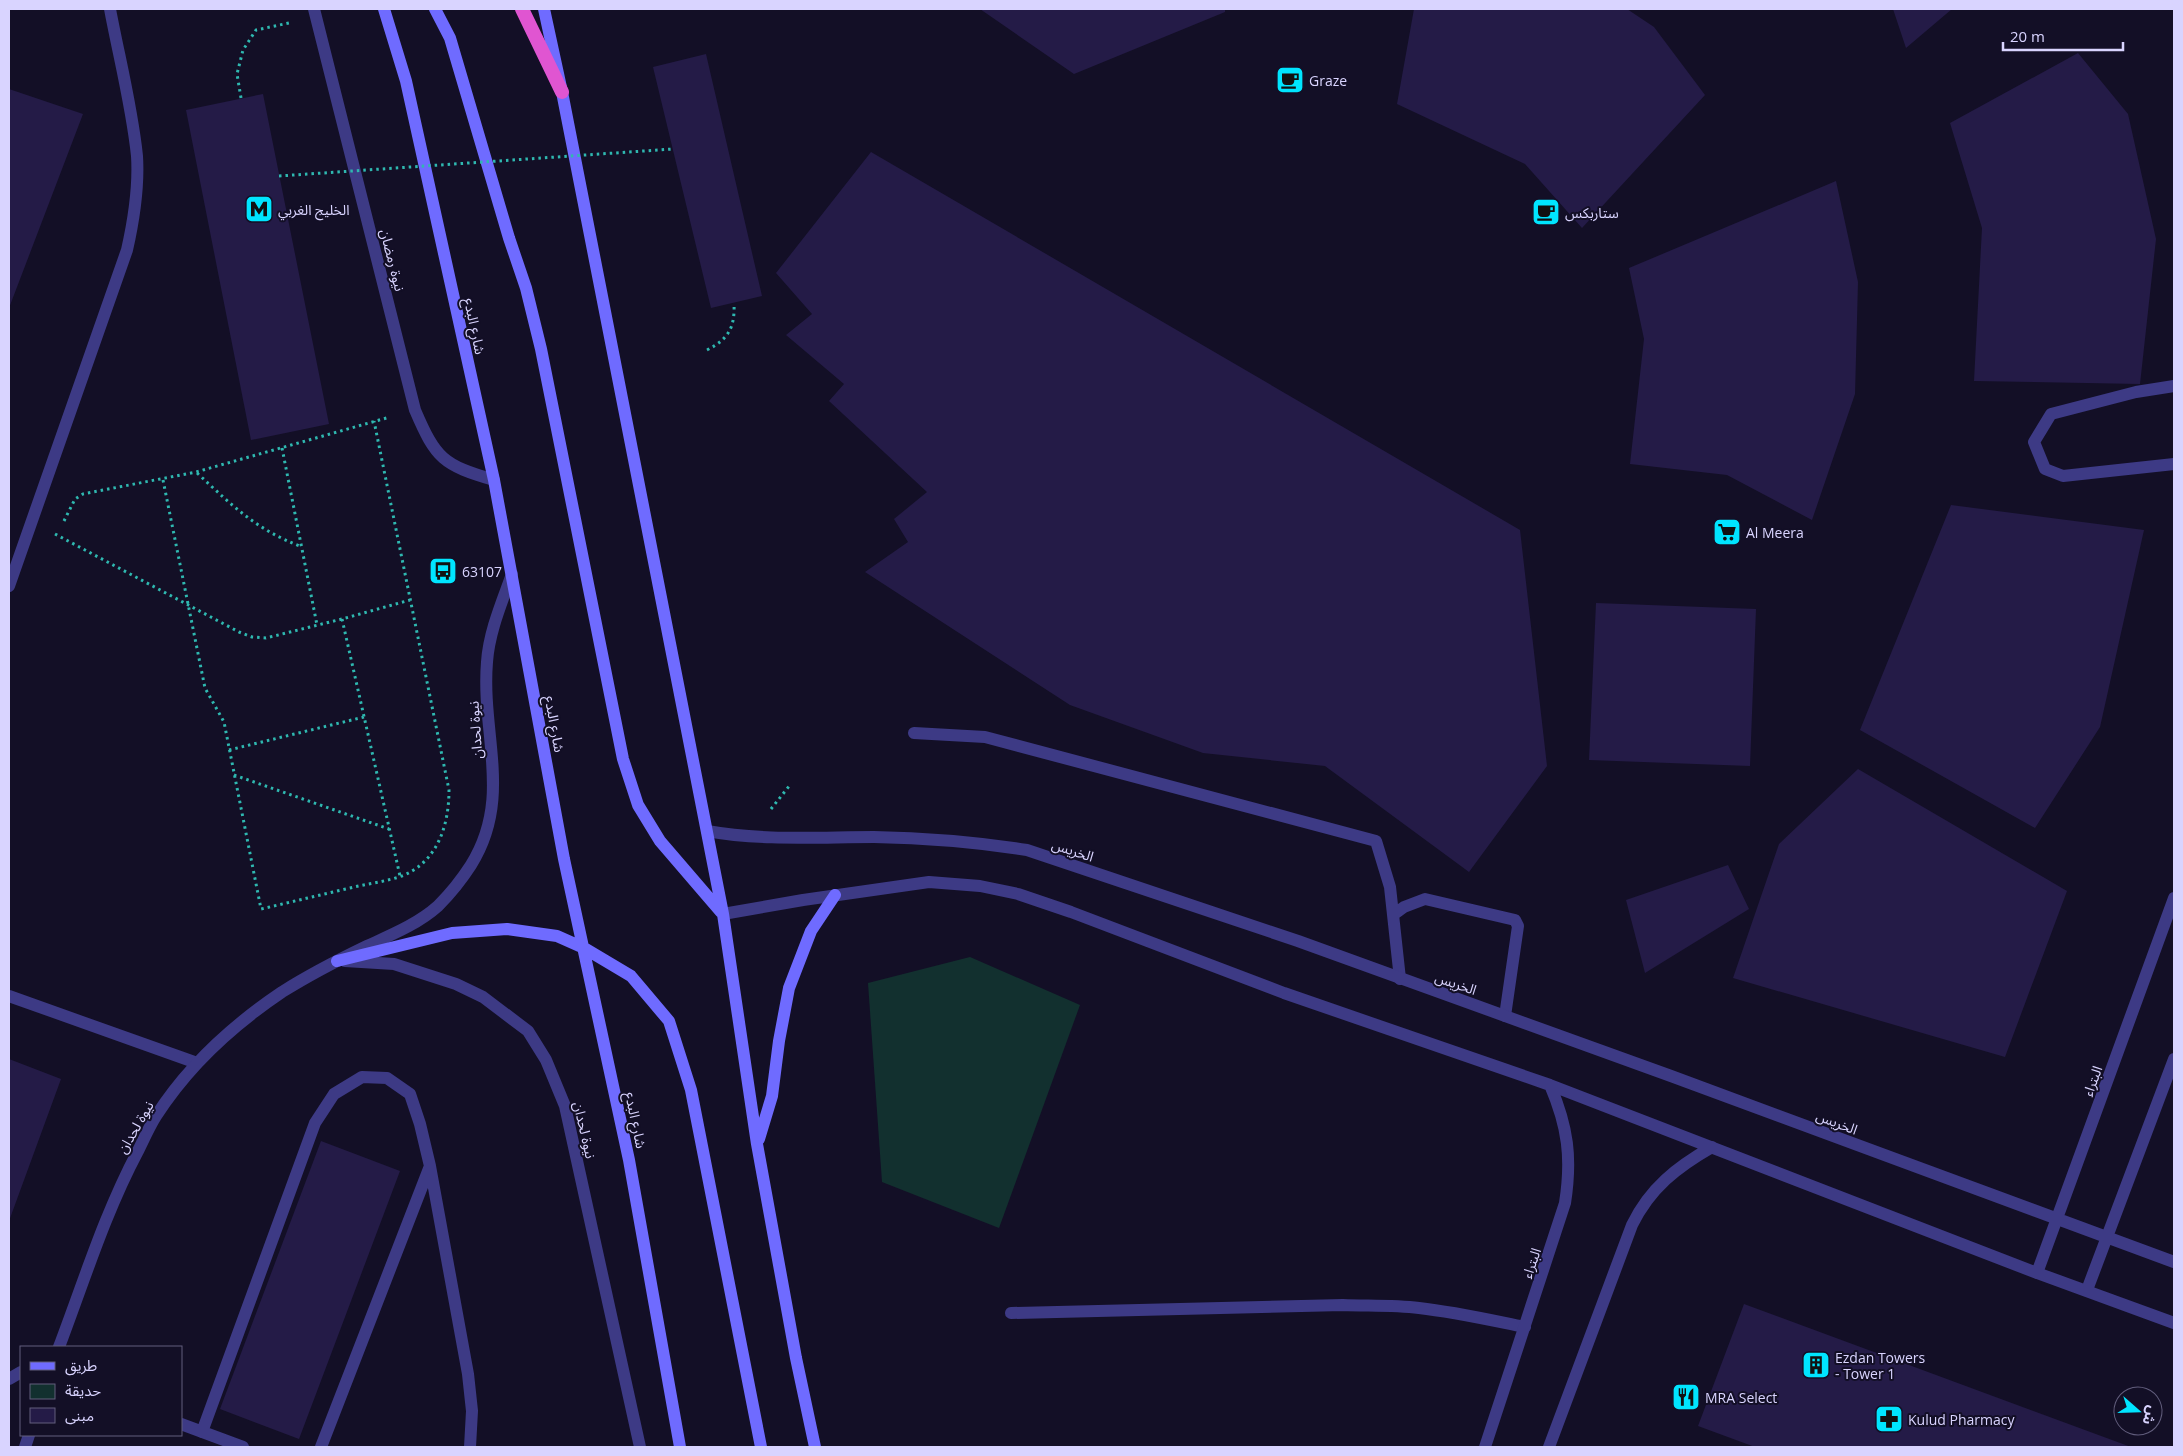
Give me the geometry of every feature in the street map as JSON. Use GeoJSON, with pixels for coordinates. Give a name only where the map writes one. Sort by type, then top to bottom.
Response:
{"type":"FeatureCollection","features":[{"type":"Feature","properties":{"kind":"highway"},"geometry":{"type":"LineString","coordinates":[[522,9],[562,92]]}},
{"type":"Feature","properties":{"kind":"main road","name":"شارع البدع"},"geometry":{"type":"LineString","coordinates":[[384,9],[406,81],[494,480],[564,859],[628,1160],[680,1447]]}},
{"type":"Feature","properties":{"kind":"main road"},"geometry":{"type":"LineString","coordinates":[[435,9],[450,38],[508,238],[531,305],[623,759],[638,805],[660,842],[723,914]]}},
{"type":"Feature","properties":{"kind":"main road"},"geometry":{"type":"LineString","coordinates":[[544,9],[562,92],[723,914],[758,1144],[796,1358],[815,1447]]}},
{"type":"Feature","properties":{"kind":"main road"},"geometry":{"type":"LineString","coordinates":[[758,1144],[772,1096],[779,1041],[791,980],[811,931],[836,895]]}},
{"type":"Feature","properties":{"kind":"main road"},"geometry":{"type":"LineString","coordinates":[[337,960],[452,933],[507,929],[557,936],[584,948],[631,976],[669,1020],[691,1090],[761,1447]]}},
{"type":"Feature","properties":{"kind":"street"},"geometry":{"type":"LineString","coordinates":[[9,586],[30,521],[127,250],[134,221],[137,192],[136,156],[110,9]]}},
{"type":"Feature","properties":{"kind":"street","name":"نيوة رمضان"},"geometry":{"type":"LineString","coordinates":[[315,13],[415,410],[428,441],[439,456],[461,470],[494,480]]}},
{"type":"Feature","properties":{"kind":"street"},"geometry":{"type":"LineString","coordinates":[[2174,386],[2136,392],[2052,414],[2034,442],[2045,469],[2063,476],[2174,464]]}},
{"type":"Feature","properties":{"kind":"street","name":"نيوة لحدان"},"geometry":{"type":"LineString","coordinates":[[59,1346],[120,1184],[156,1116],[197,1063],[240,1021],[284,991],[337,960],[394,934],[424,916],[438,905],[456,886],[472,864],[486,835],[493,810],[494,775],[490,739],[487,661],[496,622],[512,574]]}},
{"type":"Feature","properties":{"kind":"street"},"geometry":{"type":"LineString","coordinates":[[914,733],[985,737],[1376,841],[1390,887],[1400,979]]}},
{"type":"Feature","properties":{"kind":"street","name":"الخريس"},"geometry":{"type":"LineString","coordinates":[[706,831],[761,838],[928,839],[980,843],[1027,850],[1298,941],[1671,1076],[2056,1220],[2174,1262]]}},
{"type":"Feature","properties":{"kind":"street"},"geometry":{"type":"LineString","coordinates":[[723,914],[929,882],[980,886],[1018,894],[1071,912],[1284,993],[1550,1085],[2037,1273],[2174,1323]]}},
{"type":"Feature","properties":{"kind":"street","name":"البتراء"},"geometry":{"type":"LineString","coordinates":[[2037,1273],[2174,898]]}},
{"type":"Feature","properties":{"kind":"street"},"geometry":{"type":"LineString","coordinates":[[1393,915],[1404,907],[1425,899],[1515,920],[1518,926],[1505,1016]]}},
{"type":"Feature","properties":{"kind":"street","name":"نيوة لحدان"},"geometry":{"type":"LineString","coordinates":[[337,960],[394,964],[456,984],[483,997],[528,1031],[546,1060],[565,1106],[640,1447]]}},
{"type":"Feature","properties":{"kind":"street"},"geometry":{"type":"LineString","coordinates":[[9,996],[197,1063]]}},
{"type":"Feature","properties":{"kind":"street"},"geometry":{"type":"LineString","coordinates":[[2087,1290],[2174,1060]]}},
{"type":"Feature","properties":{"kind":"street"},"geometry":{"type":"LineString","coordinates":[[202,1432],[315,1123],[334,1094],[362,1076],[387,1078],[410,1094],[430,1166],[468,1374],[472,1411],[470,1447]]}},
{"type":"Feature","properties":{"kind":"street","name":"البتراء"},"geometry":{"type":"LineString","coordinates":[[1485,1447],[1559,1226],[1569,1179],[1570,1155],[1566,1131],[1550,1085]]}},
{"type":"Feature","properties":{"kind":"street"},"geometry":{"type":"LineString","coordinates":[[1549,1447],[1632,1225],[1641,1206],[1655,1188],[1673,1172],[1712,1148]]}},
{"type":"Feature","properties":{"kind":"street"},"geometry":{"type":"LineString","coordinates":[[321,1447],[430,1166]]}},
{"type":"Feature","properties":{"kind":"street"},"geometry":{"type":"LineString","coordinates":[[1011,1314],[1343,1305],[1408,1307],[1452,1312],[1525,1327]]}},
{"type":"Feature","properties":{"kind":"street"},"geometry":{"type":"LineString","coordinates":[[9,1379],[20,1373]]}},
{"type":"Feature","properties":{"kind":"street"},"geometry":{"type":"LineString","coordinates":[[182,1424],[243,1447]]}},
{"type":"Feature","properties":{"kind":"path"},"geometry":{"type":"LineString","coordinates":[[241,98],[237,74],[243,50],[256,30],[315,13]]}},
{"type":"Feature","properties":{"kind":"path"},"geometry":{"type":"LineString","coordinates":[[279,176],[673,149]]}},
{"type":"Feature","properties":{"kind":"path"},"geometry":{"type":"LineString","coordinates":[[707,350],[720,344],[730,332],[735,318],[734,302]]}},
{"type":"Feature","properties":{"kind":"path"},"geometry":{"type":"LineString","coordinates":[[57,536],[75,499],[83,494],[163,480],[196,472],[415,410]]}},
{"type":"Feature","properties":{"kind":"path"},"geometry":{"type":"LineString","coordinates":[[163,480],[205,688],[220,712],[261,909],[400,876],[425,860],[443,834],[449,813],[449,790],[374,422]]}},
{"type":"Feature","properties":{"kind":"path"},"geometry":{"type":"LineString","coordinates":[[282,448],[318,625]]}},
{"type":"Feature","properties":{"kind":"path"},"geometry":{"type":"LineString","coordinates":[[196,472],[243,515],[262,529],[302,547]]}},
{"type":"Feature","properties":{"kind":"path"},"geometry":{"type":"LineString","coordinates":[[30,521],[188,606],[252,637],[266,638],[342,620],[410,600]]}},
{"type":"Feature","properties":{"kind":"path"},"geometry":{"type":"LineString","coordinates":[[342,620],[400,876]]}},
{"type":"Feature","properties":{"kind":"path"},"geometry":{"type":"LineString","coordinates":[[229,750],[364,717]]}},
{"type":"Feature","properties":{"kind":"path"},"geometry":{"type":"LineString","coordinates":[[234,775],[389,829]]}},
{"type":"Feature","properties":{"kind":"green space"},"geometry":{"type":"Polygon","coordinates":[[[970,957],[1080,1005],[999,1228],[882,1182],[868,983],[970,957]]]}},
{"type":"Feature","properties":{"kind":"building"},"geometry":{"type":"Polygon","coordinates":[[[980,9],[1225,9],[1225,12],[1074,74],[980,9]]]}},
{"type":"Feature","properties":{"kind":"building"},"geometry":{"type":"Polygon","coordinates":[[[1414,9],[1627,9],[1654,27],[1705,95],[1582,228],[1525,164],[1397,104],[1414,9]]]}},
{"type":"Feature","properties":{"kind":"building"},"geometry":{"type":"Polygon","coordinates":[[[1893,9],[1952,9],[1906,48],[1893,9]]]}},
{"type":"Feature","properties":{"kind":"building"},"geometry":{"type":"Polygon","coordinates":[[[2078,53],[2128,114],[2156,239],[2140,384],[1974,381],[1982,228],[1950,123],[2078,53]]]}},
{"type":"Feature","properties":{"kind":"building"},"geometry":{"type":"Polygon","coordinates":[[[706,54],[762,296],[711,308],[653,67],[706,54]]]}},
{"type":"Feature","properties":{"kind":"building"},"geometry":{"type":"Polygon","coordinates":[[[9,89],[83,114],[9,308],[9,89]]]}},
{"type":"Feature","properties":{"kind":"building"},"geometry":{"type":"Polygon","coordinates":[[[263,94],[329,424],[251,440],[186,110],[263,94]]]}},
{"type":"Feature","properties":{"kind":"building"},"geometry":{"type":"Polygon","coordinates":[[[871,152],[1520,530],[1547,766],[1469,872],[1325,766],[1203,753],[1070,705],[865,572],[908,542],[894,519],[927,492],[829,401],[844,384],[786,335],[812,314],[776,273],[871,152]]]}},
{"type":"Feature","properties":{"kind":"building"},"geometry":{"type":"Polygon","coordinates":[[[1836,181],[1858,282],[1855,394],[1812,520],[1727,475],[1630,464],[1644,339],[1629,268],[1836,181]]]}},
{"type":"Feature","properties":{"kind":"building"},"geometry":{"type":"Polygon","coordinates":[[[1951,505],[2144,530],[2100,727],[2035,828],[1860,730],[1951,505]]]}},
{"type":"Feature","properties":{"kind":"building"},"geometry":{"type":"Polygon","coordinates":[[[1596,603],[1756,609],[1750,766],[1589,760],[1596,603]]]}},
{"type":"Feature","properties":{"kind":"building"},"geometry":{"type":"Polygon","coordinates":[[[1858,769],[2067,891],[2005,1057],[1733,978],[1779,844],[1858,769]]]}},
{"type":"Feature","properties":{"kind":"building"},"geometry":{"type":"Polygon","coordinates":[[[1728,865],[1749,909],[1645,973],[1626,900],[1728,865]]]}},
{"type":"Feature","properties":{"kind":"building"},"geometry":{"type":"Polygon","coordinates":[[[9,1059],[61,1079],[9,1221],[9,1059]]]}},
{"type":"Feature","properties":{"kind":"building"},"geometry":{"type":"Polygon","coordinates":[[[321,1141],[400,1171],[299,1439],[220,1409],[321,1141]]]}},
{"type":"Feature","properties":{"kind":"building","name":"Ezdan Towers - Tower 1"},"geometry":{"type":"Polygon","coordinates":[[[1744,1304],[2131,1447],[1755,1447],[1698,1426],[1744,1304]]]}},
{"type":"Feature","properties":{"kind":"place","name":"Graze"},"geometry":{"type":"Point","coordinates":[1290,80]}},
{"type":"Feature","properties":{"kind":"place","name":"الخليج الغربي"},"geometry":{"type":"Point","coordinates":[259,209]}},
{"type":"Feature","properties":{"kind":"place","name":"ستاربكس"},"geometry":{"type":"Point","coordinates":[1546,212]}},
{"type":"Feature","properties":{"kind":"place","name":"Al Meera"},"geometry":{"type":"Point","coordinates":[1727,532]}},
{"type":"Feature","properties":{"kind":"place","name":"63107"},"geometry":{"type":"Point","coordinates":[443,571]}},
{"type":"Feature","properties":{"kind":"place","name":"Ezdan Towers - Tower 1"},"geometry":{"type":"Point","coordinates":[1816,1365]}},
{"type":"Feature","properties":{"kind":"place","name":"MRA Select"},"geometry":{"type":"Point","coordinates":[1686,1397]}},
{"type":"Feature","properties":{"kind":"place","name":"Kulud Pharmacy"},"geometry":{"type":"Point","coordinates":[1889,1419]}}]}
